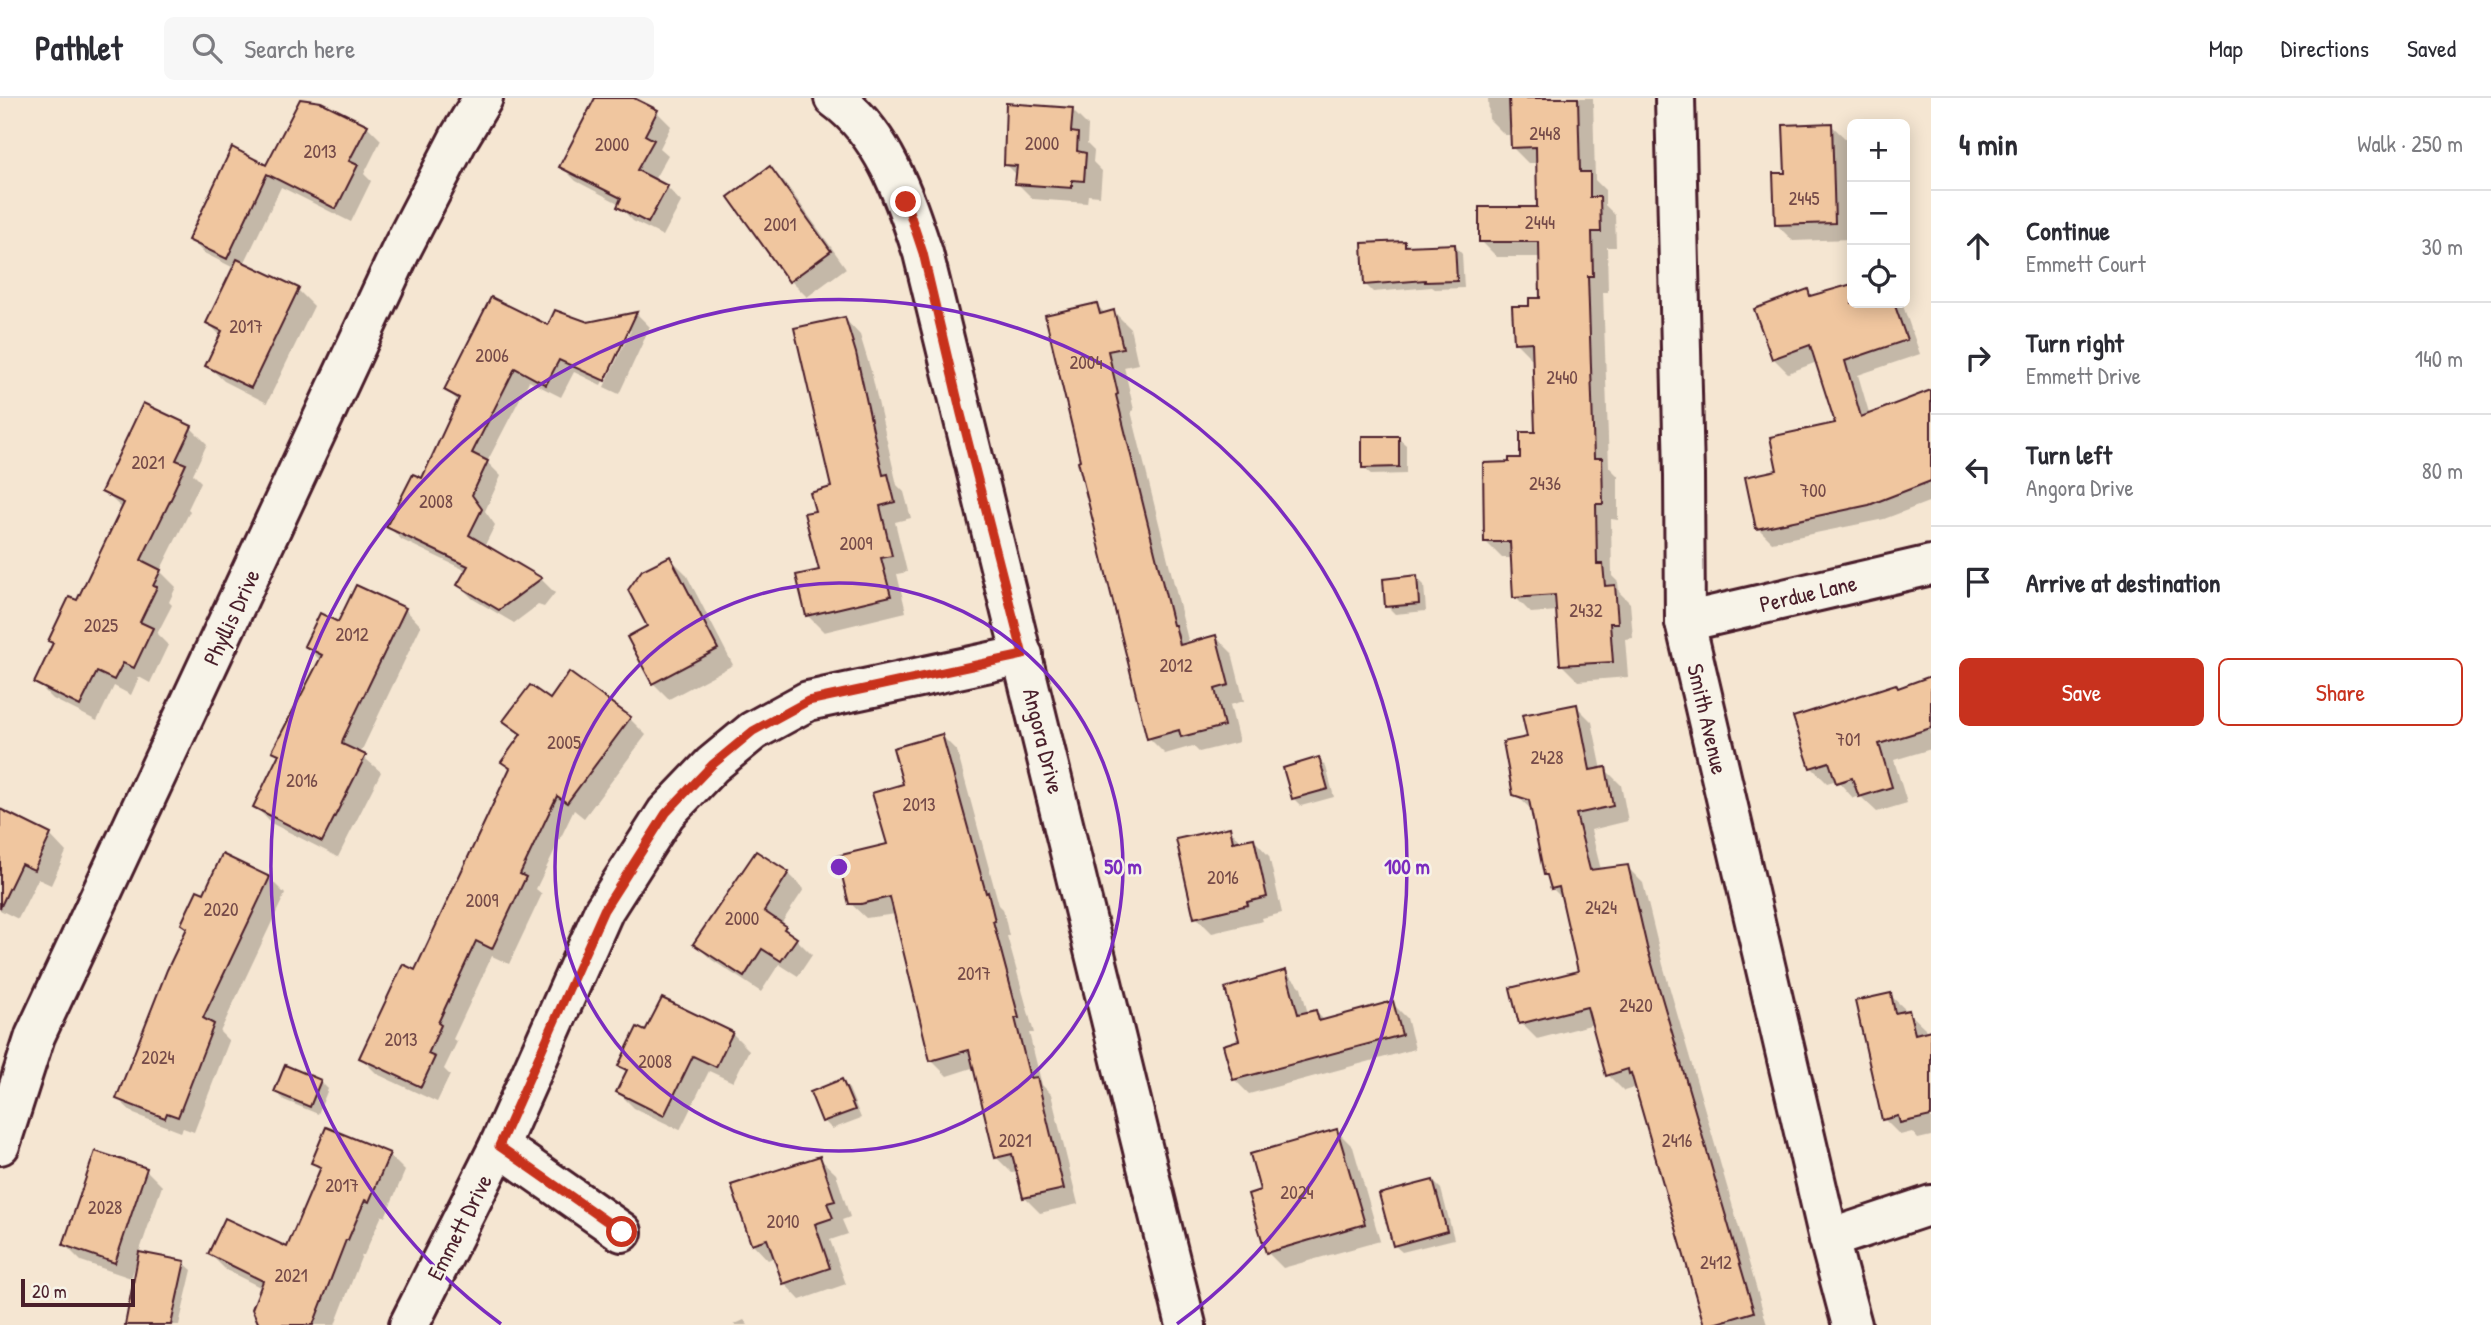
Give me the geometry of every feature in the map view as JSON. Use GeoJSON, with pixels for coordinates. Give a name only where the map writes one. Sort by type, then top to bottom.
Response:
{"type":"FeatureCollection","features":[{"type":"Feature","properties":{"kind":"street","name":"Phyllis Drive"},"geometry":{"type":"LineString","coordinates":[[0,1146],[35,1036],[402,248],[459,138],[483,98]]}},
{"type":"Feature","properties":{"kind":"street","name":"Smith Avenue"},"geometry":{"type":"LineString","coordinates":[[1675,98],[1685,622],[1829,1239],[1852,1325]]}},
{"type":"Feature","properties":{"kind":"street","name":"Angora Drive"},"geometry":{"type":"LineString","coordinates":[[853,103],[882,151],[906,202],[923,253],[1186,1325]]}},
{"type":"Feature","properties":{"kind":"street","name":"Perdue Lane"},"geometry":{"type":"LineString","coordinates":[[1685,622],[1931,565]]}},
{"type":"Feature","properties":{"kind":"street","name":"Emmett Drive"},"geometry":{"type":"LineString","coordinates":[[409,1325],[499,1146],[604,910],[666,813],[712,765],[753,731],[808,701],[1023,655]]}},
{"type":"Feature","properties":{"kind":"street"},"geometry":{"type":"LineString","coordinates":[[499,1146],[622,1232]]}},
{"type":"Feature","properties":{"kind":"street"},"geometry":{"type":"LineString","coordinates":[[1829,1239],[1931,1205]]}},
{"type":"Feature","properties":{"kind":"building"},"geometry":{"type":"Polygon","coordinates":[[[595,98],[634,98],[658,110],[645,135],[654,140],[637,170],[668,186],[648,223],[617,207],[621,198],[559,167],[595,98]]]}},
{"type":"Feature","properties":{"kind":"building"},"geometry":{"type":"Polygon","coordinates":[[[1509,98],[1578,98],[1580,172],[1590,172],[1590,197],[1600,197],[1601,232],[1592,232],[1593,276],[1588,276],[1594,458],[1602,458],[1603,504],[1596,504],[1597,564],[1603,564],[1605,586],[1615,585],[1618,623],[1610,623],[1613,662],[1560,665],[1555,595],[1513,598],[1510,542],[1484,542],[1483,463],[1509,462],[1509,458],[1520,458],[1520,432],[1535,432],[1532,342],[1514,343],[1512,306],[1529,306],[1529,298],[1540,298],[1539,242],[1479,242],[1479,207],[1537,207],[1536,147],[1511,148],[1509,98]]]}},
{"type":"Feature","properties":{"kind":"building"},"geometry":{"type":"Polygon","coordinates":[[[300,99],[321,102],[368,125],[349,161],[358,165],[336,209],[267,174],[227,259],[188,240],[232,147],[266,165],[300,99]]]}},
{"type":"Feature","properties":{"kind":"building"},"geometry":{"type":"Polygon","coordinates":[[[1006,103],[1073,108],[1071,132],[1078,133],[1077,151],[1086,153],[1084,181],[1072,180],[1072,188],[1015,184],[1017,166],[1004,165],[1006,103]]]}},
{"type":"Feature","properties":{"kind":"building"},"geometry":{"type":"Polygon","coordinates":[[[1832,123],[1835,223],[1775,225],[1773,173],[1785,173],[1783,125],[1832,123]]]}},
{"type":"Feature","properties":{"kind":"building"},"geometry":{"type":"Polygon","coordinates":[[[770,166],[831,251],[789,282],[728,197],[770,166]]]}},
{"type":"Feature","properties":{"kind":"building"},"geometry":{"type":"Polygon","coordinates":[[[1405,241],[1405,246],[1455,244],[1457,281],[1425,280],[1364,285],[1362,243],[1405,241]]]}},
{"type":"Feature","properties":{"kind":"building"},"geometry":{"type":"Polygon","coordinates":[[[237,259],[299,288],[251,388],[205,366],[222,331],[206,323],[237,259]]]}},
{"type":"Feature","properties":{"kind":"building"},"geometry":{"type":"Polygon","coordinates":[[[1847,285],[1847,308],[1896,308],[1907,340],[1845,361],[1861,417],[1931,390],[1931,481],[1869,505],[1756,529],[1745,477],[1777,470],[1770,437],[1835,423],[1810,345],[1772,359],[1754,309],[1808,289],[1810,296],[1847,285]]]}},
{"type":"Feature","properties":{"kind":"building"},"geometry":{"type":"Polygon","coordinates":[[[491,297],[548,325],[555,310],[588,322],[637,312],[605,381],[559,360],[546,385],[515,368],[472,453],[488,461],[472,495],[482,509],[469,535],[542,578],[499,610],[457,585],[468,566],[386,527],[413,474],[422,478],[459,398],[444,390],[491,297]]]}},
{"type":"Feature","properties":{"kind":"building"},"geometry":{"type":"Polygon","coordinates":[[[1097,303],[1100,314],[1114,310],[1123,348],[1108,351],[1118,394],[1116,395],[1173,625],[1180,645],[1216,635],[1229,685],[1215,689],[1224,726],[1181,737],[1179,730],[1147,739],[1045,315],[1097,303]]]}},
{"type":"Feature","properties":{"kind":"building"},"geometry":{"type":"Polygon","coordinates":[[[845,317],[856,353],[883,475],[888,474],[895,502],[880,506],[892,556],[881,558],[891,596],[806,616],[796,575],[819,570],[804,513],[815,511],[810,493],[831,487],[794,328],[845,317]]]}},
{"type":"Feature","properties":{"kind":"building"},"geometry":{"type":"Polygon","coordinates":[[[143,403],[192,426],[176,460],[186,464],[141,560],[161,570],[153,586],[157,587],[140,622],[153,628],[134,668],[123,663],[114,680],[97,672],[80,706],[34,683],[53,643],[48,641],[69,597],[77,600],[124,503],[101,492],[143,403]]]}},
{"type":"Feature","properties":{"kind":"building"},"geometry":{"type":"Polygon","coordinates":[[[1362,436],[1399,436],[1399,467],[1362,468],[1362,436]]]}},
{"type":"Feature","properties":{"kind":"building"},"geometry":{"type":"Polygon","coordinates":[[[670,556],[718,649],[652,684],[627,637],[647,626],[628,590],[642,570],[670,556]]]}},
{"type":"Feature","properties":{"kind":"building"},"geometry":{"type":"Polygon","coordinates":[[[1417,575],[1419,604],[1385,607],[1383,579],[1417,575]]]}},
{"type":"Feature","properties":{"kind":"building"},"geometry":{"type":"Polygon","coordinates":[[[356,585],[406,608],[343,739],[342,744],[366,755],[322,842],[253,807],[279,754],[272,751],[322,655],[304,646],[320,613],[338,622],[356,585]]]}},
{"type":"Feature","properties":{"kind":"building"},"geometry":{"type":"Polygon","coordinates":[[[569,672],[631,717],[567,803],[557,796],[520,874],[526,877],[492,949],[476,941],[438,1023],[441,1025],[428,1054],[435,1057],[421,1087],[359,1058],[403,964],[415,970],[510,768],[501,762],[521,734],[503,721],[530,685],[550,699],[569,672]]]}},
{"type":"Feature","properties":{"kind":"building"},"geometry":{"type":"Polygon","coordinates":[[[1931,676],[1931,728],[1879,744],[1892,787],[1859,797],[1852,778],[1836,783],[1829,762],[1810,768],[1793,717],[1896,684],[1898,688],[1931,676]]]}},
{"type":"Feature","properties":{"kind":"building"},"geometry":{"type":"Polygon","coordinates":[[[1577,704],[1590,770],[1606,767],[1613,806],[1576,814],[1590,870],[1628,865],[1647,947],[1754,1312],[1710,1325],[1704,1325],[1631,1073],[1629,1074],[1628,1069],[1606,1076],[1587,1007],[1519,1024],[1510,988],[1578,971],[1559,887],[1551,889],[1547,875],[1544,875],[1529,800],[1513,795],[1503,742],[1527,737],[1522,715],[1577,704]]]}},
{"type":"Feature","properties":{"kind":"building"},"geometry":{"type":"Polygon","coordinates":[[[942,734],[986,893],[988,892],[1019,1018],[1015,1018],[1030,1078],[1037,1077],[1064,1189],[1023,1198],[1012,1154],[995,1158],[969,1050],[930,1061],[890,897],[849,904],[837,856],[887,844],[872,793],[903,784],[893,748],[942,734]]]}},
{"type":"Feature","properties":{"kind":"building"},"geometry":{"type":"Polygon","coordinates":[[[1319,757],[1328,789],[1292,799],[1283,768],[1319,757]]]}},
{"type":"Feature","properties":{"kind":"building"},"geometry":{"type":"Polygon","coordinates":[[[0,809],[51,834],[34,870],[21,864],[0,908],[0,809]]]}},
{"type":"Feature","properties":{"kind":"building"},"geometry":{"type":"Polygon","coordinates":[[[1230,827],[1233,842],[1254,838],[1267,897],[1247,902],[1248,905],[1194,918],[1176,839],[1230,827]]]}},
{"type":"Feature","properties":{"kind":"building"},"geometry":{"type":"Polygon","coordinates":[[[756,851],[789,872],[764,911],[786,926],[784,929],[797,938],[781,961],[762,949],[744,977],[693,944],[756,851]]]}},
{"type":"Feature","properties":{"kind":"building"},"geometry":{"type":"Polygon","coordinates":[[[222,854],[270,877],[203,1018],[214,1024],[178,1117],[167,1113],[165,1118],[116,1099],[167,970],[187,928],[181,924],[197,890],[204,893],[222,854]]]}},
{"type":"Feature","properties":{"kind":"building"},"geometry":{"type":"Polygon","coordinates":[[[1286,970],[1298,1014],[1316,1010],[1319,1021],[1393,1001],[1402,1035],[1233,1080],[1223,1045],[1239,1040],[1225,988],[1286,970]]]}},
{"type":"Feature","properties":{"kind":"building"},"geometry":{"type":"Polygon","coordinates":[[[1891,993],[1895,1013],[1909,1010],[1915,1034],[1931,1030],[1931,1116],[1900,1123],[1898,1116],[1882,1120],[1855,1001],[1891,993]]]}},
{"type":"Feature","properties":{"kind":"building"},"geometry":{"type":"Polygon","coordinates":[[[662,998],[733,1032],[716,1067],[693,1056],[664,1116],[616,1092],[627,1070],[618,1066],[637,1027],[645,1031],[662,998]]]}},
{"type":"Feature","properties":{"kind":"building"},"geometry":{"type":"Polygon","coordinates":[[[285,1065],[321,1080],[310,1107],[274,1092],[285,1065]]]}},
{"type":"Feature","properties":{"kind":"building"},"geometry":{"type":"Polygon","coordinates":[[[842,1079],[855,1110],[822,1122],[810,1092],[842,1079]]]}},
{"type":"Feature","properties":{"kind":"building"},"geometry":{"type":"Polygon","coordinates":[[[326,1127],[390,1153],[369,1202],[365,1200],[346,1240],[313,1325],[259,1325],[252,1309],[263,1281],[208,1254],[225,1218],[287,1247],[321,1167],[311,1163],[326,1127]]]}},
{"type":"Feature","properties":{"kind":"building"},"geometry":{"type":"Polygon","coordinates":[[[1337,1129],[1365,1224],[1266,1253],[1248,1194],[1260,1190],[1250,1154],[1337,1129]]]}},
{"type":"Feature","properties":{"kind":"building"},"geometry":{"type":"Polygon","coordinates":[[[95,1151],[147,1168],[115,1263],[63,1245],[95,1151]]]}},
{"type":"Feature","properties":{"kind":"building"},"geometry":{"type":"Polygon","coordinates":[[[820,1156],[835,1201],[827,1203],[833,1218],[815,1224],[830,1268],[783,1284],[767,1239],[751,1244],[731,1185],[820,1156]]]}},
{"type":"Feature","properties":{"kind":"building"},"geometry":{"type":"Polygon","coordinates":[[[1433,1180],[1447,1231],[1393,1246],[1379,1194],[1433,1180]]]}},
{"type":"Feature","properties":{"kind":"building"},"geometry":{"type":"Polygon","coordinates":[[[139,1252],[185,1261],[171,1325],[125,1325],[139,1252]]]}},
{"type":"Feature","properties":{"kind":"route"},"geometry":{"type":"LineString","coordinates":[[622,1232],[499,1146],[604,910],[666,813],[712,765],[753,731],[808,701],[1023,655],[923,253],[906,202]]}}]}
